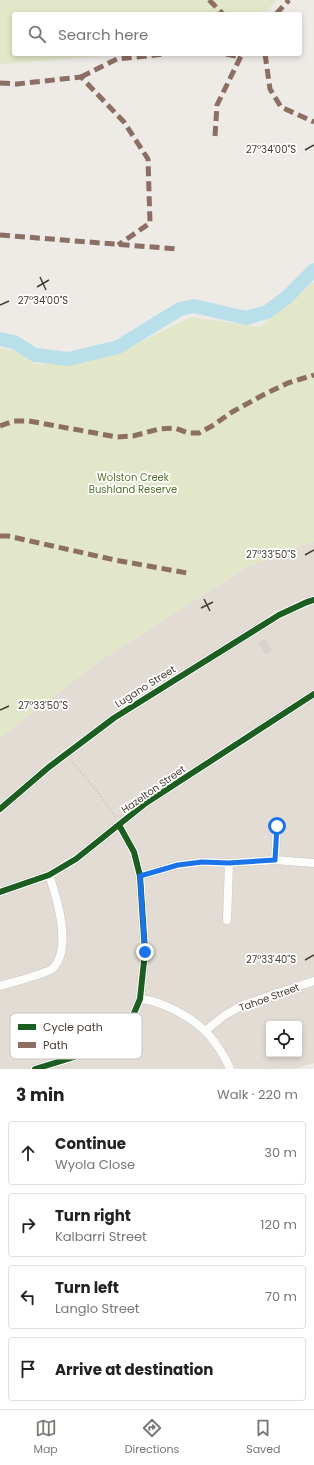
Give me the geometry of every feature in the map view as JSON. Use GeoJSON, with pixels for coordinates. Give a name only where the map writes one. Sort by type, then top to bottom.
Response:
{"type":"FeatureCollection","features":[{"type":"Feature","properties":{"kind":"street","name":"Lugano Street"},"geometry":{"type":"LineString","coordinates":[[0,809],[49,766],[114,718],[279,615],[314,600]]}},
{"type":"Feature","properties":{"kind":"street","name":"Hazelton Street"},"geometry":{"type":"LineString","coordinates":[[0,892],[49,875],[76,859],[146,803],[314,694]]}},
{"type":"Feature","properties":{"kind":"street"},"geometry":{"type":"LineString","coordinates":[[119,825],[134,852],[140,876],[145,952],[140,999],[134,1013]]}},
{"type":"Feature","properties":{"kind":"street"},"geometry":{"type":"LineString","coordinates":[[275,860],[277,826]]}},
{"type":"Feature","properties":{"kind":"street"},"geometry":{"type":"LineString","coordinates":[[140,876],[178,865],[196,862],[229,863],[275,860],[314,863]]}},
{"type":"Feature","properties":{"kind":"street"},"geometry":{"type":"LineString","coordinates":[[227,920],[229,863]]}},
{"type":"Feature","properties":{"kind":"street"},"geometry":{"type":"LineString","coordinates":[[0,986],[51,969],[61,955],[62,925],[55,891],[49,875]]}},
{"type":"Feature","properties":{"kind":"street","name":"Tahoe Street"},"geometry":{"type":"LineString","coordinates":[[205,1031],[225,1015],[242,1005],[314,981]]}},
{"type":"Feature","properties":{"kind":"street"},"geometry":{"type":"LineString","coordinates":[[140,999],[176,1011],[205,1031],[226,1060],[230,1069]]}},
{"type":"Feature","properties":{"kind":"street"},"geometry":{"type":"LineString","coordinates":[[35,1069],[68,1059]]}},
{"type":"Feature","properties":{"kind":"path"},"geometry":{"type":"LineString","coordinates":[[70,751],[73,757],[71,761],[97,791],[119,825]]}},
{"type":"Feature","properties":{"kind":"shaded area"},"geometry":{"type":"Polygon","coordinates":[[[314,541],[314,1063],[294,1069],[0,1069],[0,738],[101,660],[247,567],[314,541]]]}},
{"type":"Feature","properties":{"kind":"green space"},"geometry":{"type":"Polygon","coordinates":[[[0,0],[277,0],[266,12],[12,12],[12,56],[102,56],[0,64],[0,0]]]}},
{"type":"Feature","properties":{"kind":"green space","name":"Wolston Creek Bushland Reserve"},"geometry":{"type":"Polygon","coordinates":[[[314,282],[314,541],[247,567],[101,660],[0,738],[0,348],[14,350],[35,364],[67,363],[126,349],[191,317],[260,327],[314,282]]]}},
{"type":"Feature","properties":{"kind":"building"},"geometry":{"type":"Polygon","coordinates":[[[265,639],[271,650],[266,654],[259,643],[265,639]]]}},
{"type":"Feature","properties":{"kind":"waterway"},"geometry":{"type":"LineString","coordinates":[[0,339],[14,342],[35,355],[69,359],[118,347],[180,309],[194,306],[246,318],[267,312],[286,298],[314,270]]}},
{"type":"Feature","properties":{"kind":"marked path"},"geometry":{"type":"LineString","coordinates":[[209,0],[221,12]]}},
{"type":"Feature","properties":{"kind":"marked path"},"geometry":{"type":"LineString","coordinates":[[278,12],[289,0]]}},
{"type":"Feature","properties":{"kind":"marked path"},"geometry":{"type":"LineString","coordinates":[[81,77],[117,59],[146,56]]}},
{"type":"Feature","properties":{"kind":"marked path"},"geometry":{"type":"LineString","coordinates":[[236,56],[241,57]]}},
{"type":"Feature","properties":{"kind":"marked path"},"geometry":{"type":"LineString","coordinates":[[215,136],[217,105],[241,56]]}},
{"type":"Feature","properties":{"kind":"marked path"},"geometry":{"type":"LineString","coordinates":[[265,56],[270,89],[281,107],[314,122]]}},
{"type":"Feature","properties":{"kind":"marked path"},"geometry":{"type":"LineString","coordinates":[[0,83],[17,84],[81,77],[124,122],[148,159],[150,223],[118,245]]}},
{"type":"Feature","properties":{"kind":"marked path"},"geometry":{"type":"LineString","coordinates":[[0,235],[177,249]]}},
{"type":"Feature","properties":{"kind":"marked path"},"geometry":{"type":"LineString","coordinates":[[0,426],[14,421],[29,421],[117,437],[133,436],[159,429],[175,428],[188,433],[199,433],[232,412],[263,395],[288,383],[314,375]]}},
{"type":"Feature","properties":{"kind":"marked path"},"geometry":{"type":"LineString","coordinates":[[0,536],[8,536],[115,560],[187,573]]}},
{"type":"Feature","properties":{"kind":"cycle path"},"geometry":{"type":"LineString","coordinates":[[0,809],[49,767],[114,718],[279,615],[314,600]]}},
{"type":"Feature","properties":{"kind":"cycle path"},"geometry":{"type":"LineString","coordinates":[[0,892],[49,875],[76,859],[146,803],[314,694]]}},
{"type":"Feature","properties":{"kind":"cycle path"},"geometry":{"type":"LineString","coordinates":[[119,825],[134,852],[140,876],[145,952],[140,999],[134,1013]]}},
{"type":"Feature","properties":{"kind":"cycle path"},"geometry":{"type":"LineString","coordinates":[[35,1069],[68,1059]]}},
{"type":"Feature","properties":{"kind":"route"},"geometry":{"type":"LineString","coordinates":[[145,952],[144,916],[140,876],[178,865],[202,862],[229,863],[275,860],[277,826]]}}]}
